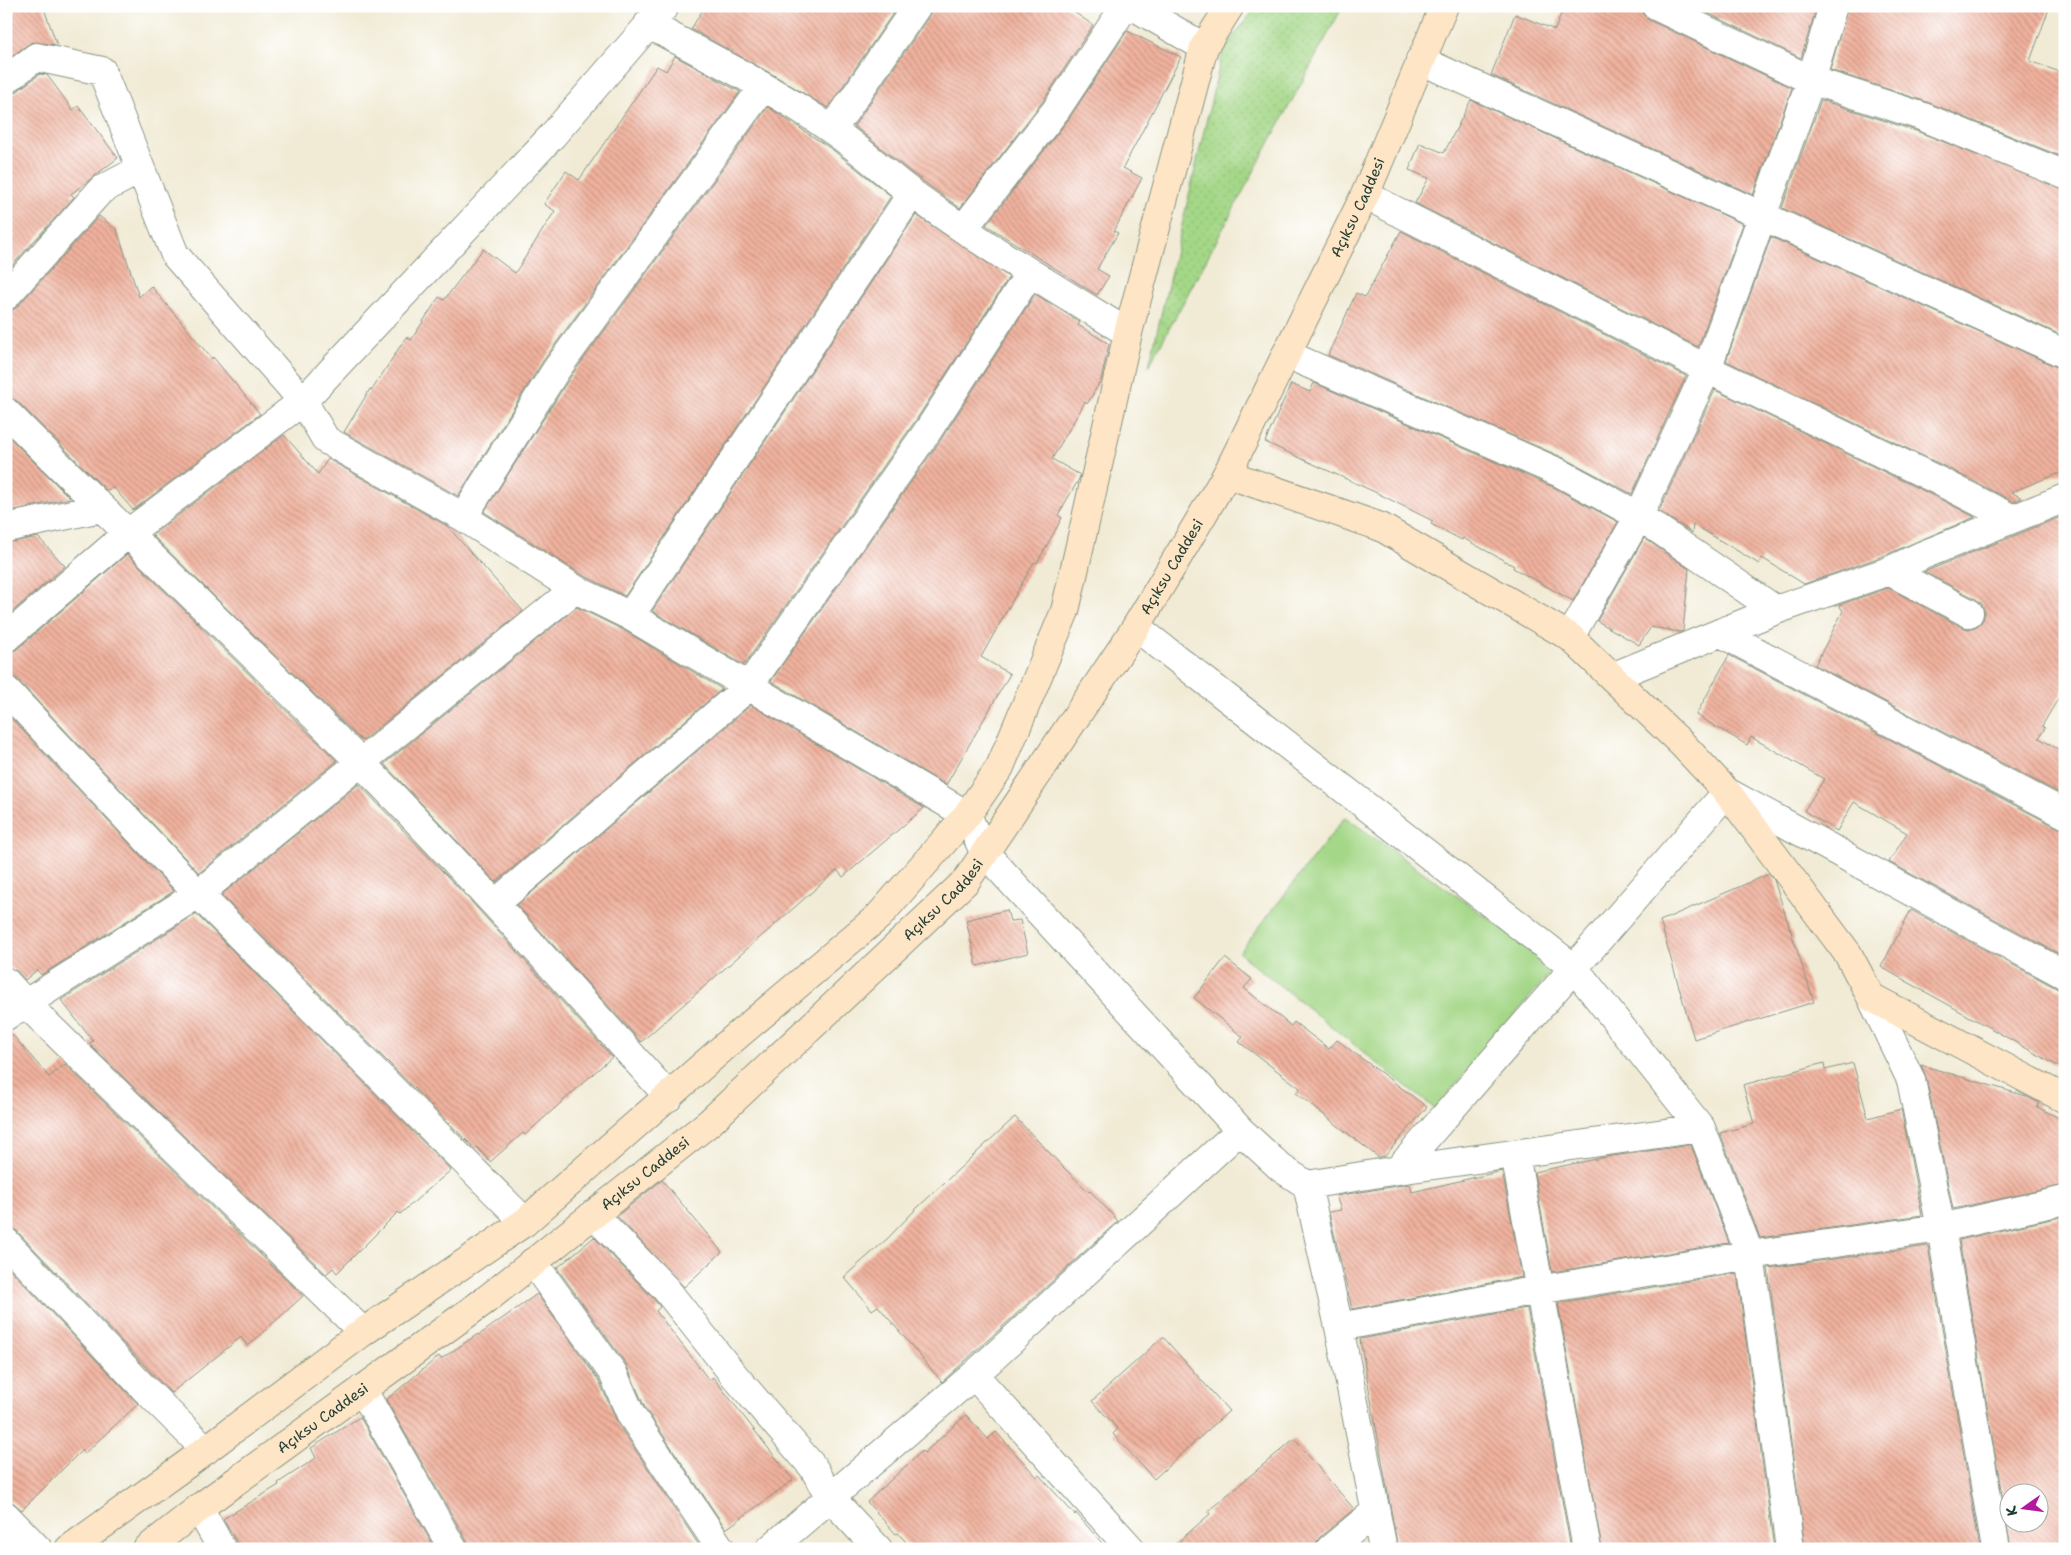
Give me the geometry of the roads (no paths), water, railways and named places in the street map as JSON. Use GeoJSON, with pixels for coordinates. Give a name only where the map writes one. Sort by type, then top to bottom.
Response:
{"type":"FeatureCollection","features":[{"type":"Feature","properties":{"kind":"main road"},"geometry":{"type":"LineString","coordinates":[[69,1549],[206,1450],[363,1332],[524,1222],[732,1040],[879,916],[967,815],[1000,767],[1065,610],[1128,332],[1204,47],[1230,6]]}},
{"type":"Feature","properties":{"kind":"main road","name":"Açıksu Caddesi"},"geometry":{"type":"LineString","coordinates":[[147,1549],[199,1508],[487,1299],[710,1122],[966,881],[1136,627],[1227,474],[1365,195],[1444,6]]}},
{"type":"Feature","properties":{"kind":"main road"},"geometry":{"type":"LineString","coordinates":[[1227,474],[1381,527],[1570,637],[1727,792],[1848,954],[1871,997],[2065,1099]]}},
{"type":"Feature","properties":{"kind":"street"},"geometry":{"type":"LineString","coordinates":[[832,130],[917,6]]}},
{"type":"Feature","properties":{"kind":"street"},"geometry":{"type":"LineString","coordinates":[[963,229],[1056,110],[1125,6]]}},
{"type":"Feature","properties":{"kind":"street"},"geometry":{"type":"LineString","coordinates":[[1133,6],[1204,47]]}},
{"type":"Feature","properties":{"kind":"street"},"geometry":{"type":"LineString","coordinates":[[1656,6],[1811,80],[1921,116],[2065,175]]}},
{"type":"Feature","properties":{"kind":"street"},"geometry":{"type":"LineString","coordinates":[[1570,637],[1639,516],[1707,369],[1811,80],[1833,6]]}},
{"type":"Feature","properties":{"kind":"street"},"geometry":{"type":"LineString","coordinates":[[6,638],[126,534],[303,401],[552,136],[657,15],[762,87],[832,130],[912,193],[963,229],[1030,273],[1128,332]]}},
{"type":"Feature","properties":{"kind":"street"},"geometry":{"type":"LineString","coordinates":[[6,80],[36,57],[102,71],[175,255],[303,401],[326,440],[463,516],[575,589],[630,616],[748,688],[967,815],[984,852],[1240,1130],[1281,1168],[1307,1185],[1398,1170],[1701,1128]]}},
{"type":"Feature","properties":{"kind":"street"},"geometry":{"type":"LineString","coordinates":[[1420,60],[2065,354]]}},
{"type":"Feature","properties":{"kind":"street"},"geometry":{"type":"LineString","coordinates":[[463,516],[556,370],[762,87]]}},
{"type":"Feature","properties":{"kind":"street"},"geometry":{"type":"LineString","coordinates":[[6,296],[101,190],[141,169]]}},
{"type":"Feature","properties":{"kind":"street"},"geometry":{"type":"LineString","coordinates":[[630,616],[912,193]]}},
{"type":"Feature","properties":{"kind":"street"},"geometry":{"type":"LineString","coordinates":[[1365,195],[1707,369],[2012,518]]}},
{"type":"Feature","properties":{"kind":"street"},"geometry":{"type":"LineString","coordinates":[[496,903],[748,688],[929,429],[1030,273]]}},
{"type":"Feature","properties":{"kind":"street"},"geometry":{"type":"LineString","coordinates":[[1286,354],[1560,473],[1639,516],[1776,610]]}},
{"type":"Feature","properties":{"kind":"street"},"geometry":{"type":"LineString","coordinates":[[6,412],[126,534],[360,762],[496,903],[669,1097]]}},
{"type":"Feature","properties":{"kind":"street"},"geometry":{"type":"LineString","coordinates":[[1612,677],[1776,610],[1889,571],[1923,554],[2065,498]]}},
{"type":"Feature","properties":{"kind":"street"},"geometry":{"type":"LineString","coordinates":[[6,528],[101,508]]}},
{"type":"Feature","properties":{"kind":"street"},"geometry":{"type":"LineString","coordinates":[[1889,571],[1969,613]]}},
{"type":"Feature","properties":{"kind":"street"},"geometry":{"type":"LineString","coordinates":[[16,1010],[198,894],[575,589]]}},
{"type":"Feature","properties":{"kind":"street"},"geometry":{"type":"LineString","coordinates":[[1136,627],[1574,969],[1701,1128],[1750,1254],[1790,1549]]}},
{"type":"Feature","properties":{"kind":"street"},"geometry":{"type":"LineString","coordinates":[[1722,632],[2065,814]]}},
{"type":"Feature","properties":{"kind":"street"},"geometry":{"type":"LineString","coordinates":[[6,690],[198,894],[524,1222]]}},
{"type":"Feature","properties":{"kind":"street"},"geometry":{"type":"LineString","coordinates":[[1398,1170],[1727,792],[2065,975]]}},
{"type":"Feature","properties":{"kind":"street"},"geometry":{"type":"LineString","coordinates":[[6,982],[16,1010],[363,1332]]}},
{"type":"Feature","properties":{"kind":"street"},"geometry":{"type":"LineString","coordinates":[[1871,997],[1910,1080],[1941,1228],[1996,1549]]}},
{"type":"Feature","properties":{"kind":"street"},"geometry":{"type":"LineString","coordinates":[[770,1549],[974,1375],[1240,1130]]}},
{"type":"Feature","properties":{"kind":"street"},"geometry":{"type":"LineString","coordinates":[[1515,1154],[1538,1290],[1587,1549]]}},
{"type":"Feature","properties":{"kind":"street"},"geometry":{"type":"LineString","coordinates":[[1307,1185],[1340,1328],[1382,1549]]}},
{"type":"Feature","properties":{"kind":"street"},"geometry":{"type":"LineString","coordinates":[[1340,1328],[1538,1290],[1750,1254],[1941,1228],[2065,1200]]}},
{"type":"Feature","properties":{"kind":"street"},"geometry":{"type":"LineString","coordinates":[[593,1214],[665,1288],[733,1374],[813,1467],[830,1497],[878,1549]]}},
{"type":"Feature","properties":{"kind":"street"},"geometry":{"type":"LineString","coordinates":[[6,1242],[143,1387],[206,1450]]}},
{"type":"Feature","properties":{"kind":"street"},"geometry":{"type":"LineString","coordinates":[[532,1262],[613,1373],[631,1415],[722,1549]]}},
{"type":"Feature","properties":{"kind":"street"},"geometry":{"type":"LineString","coordinates":[[974,1375],[1131,1549]]}},
{"type":"Feature","properties":{"kind":"street"},"geometry":{"type":"LineString","coordinates":[[362,1389],[454,1549]]}},
{"type":"Feature","properties":{"kind":"street"},"geometry":{"type":"LineString","coordinates":[[199,1508],[222,1549]]}},
{"type":"Feature","properties":{"kind":"street"},"geometry":{"type":"LineString","coordinates":[[1330,1549],[1376,1511]]}},
{"type":"Feature","properties":{"kind":"street"},"geometry":{"type":"LineString","coordinates":[[6,1516],[38,1549]]}}]}
